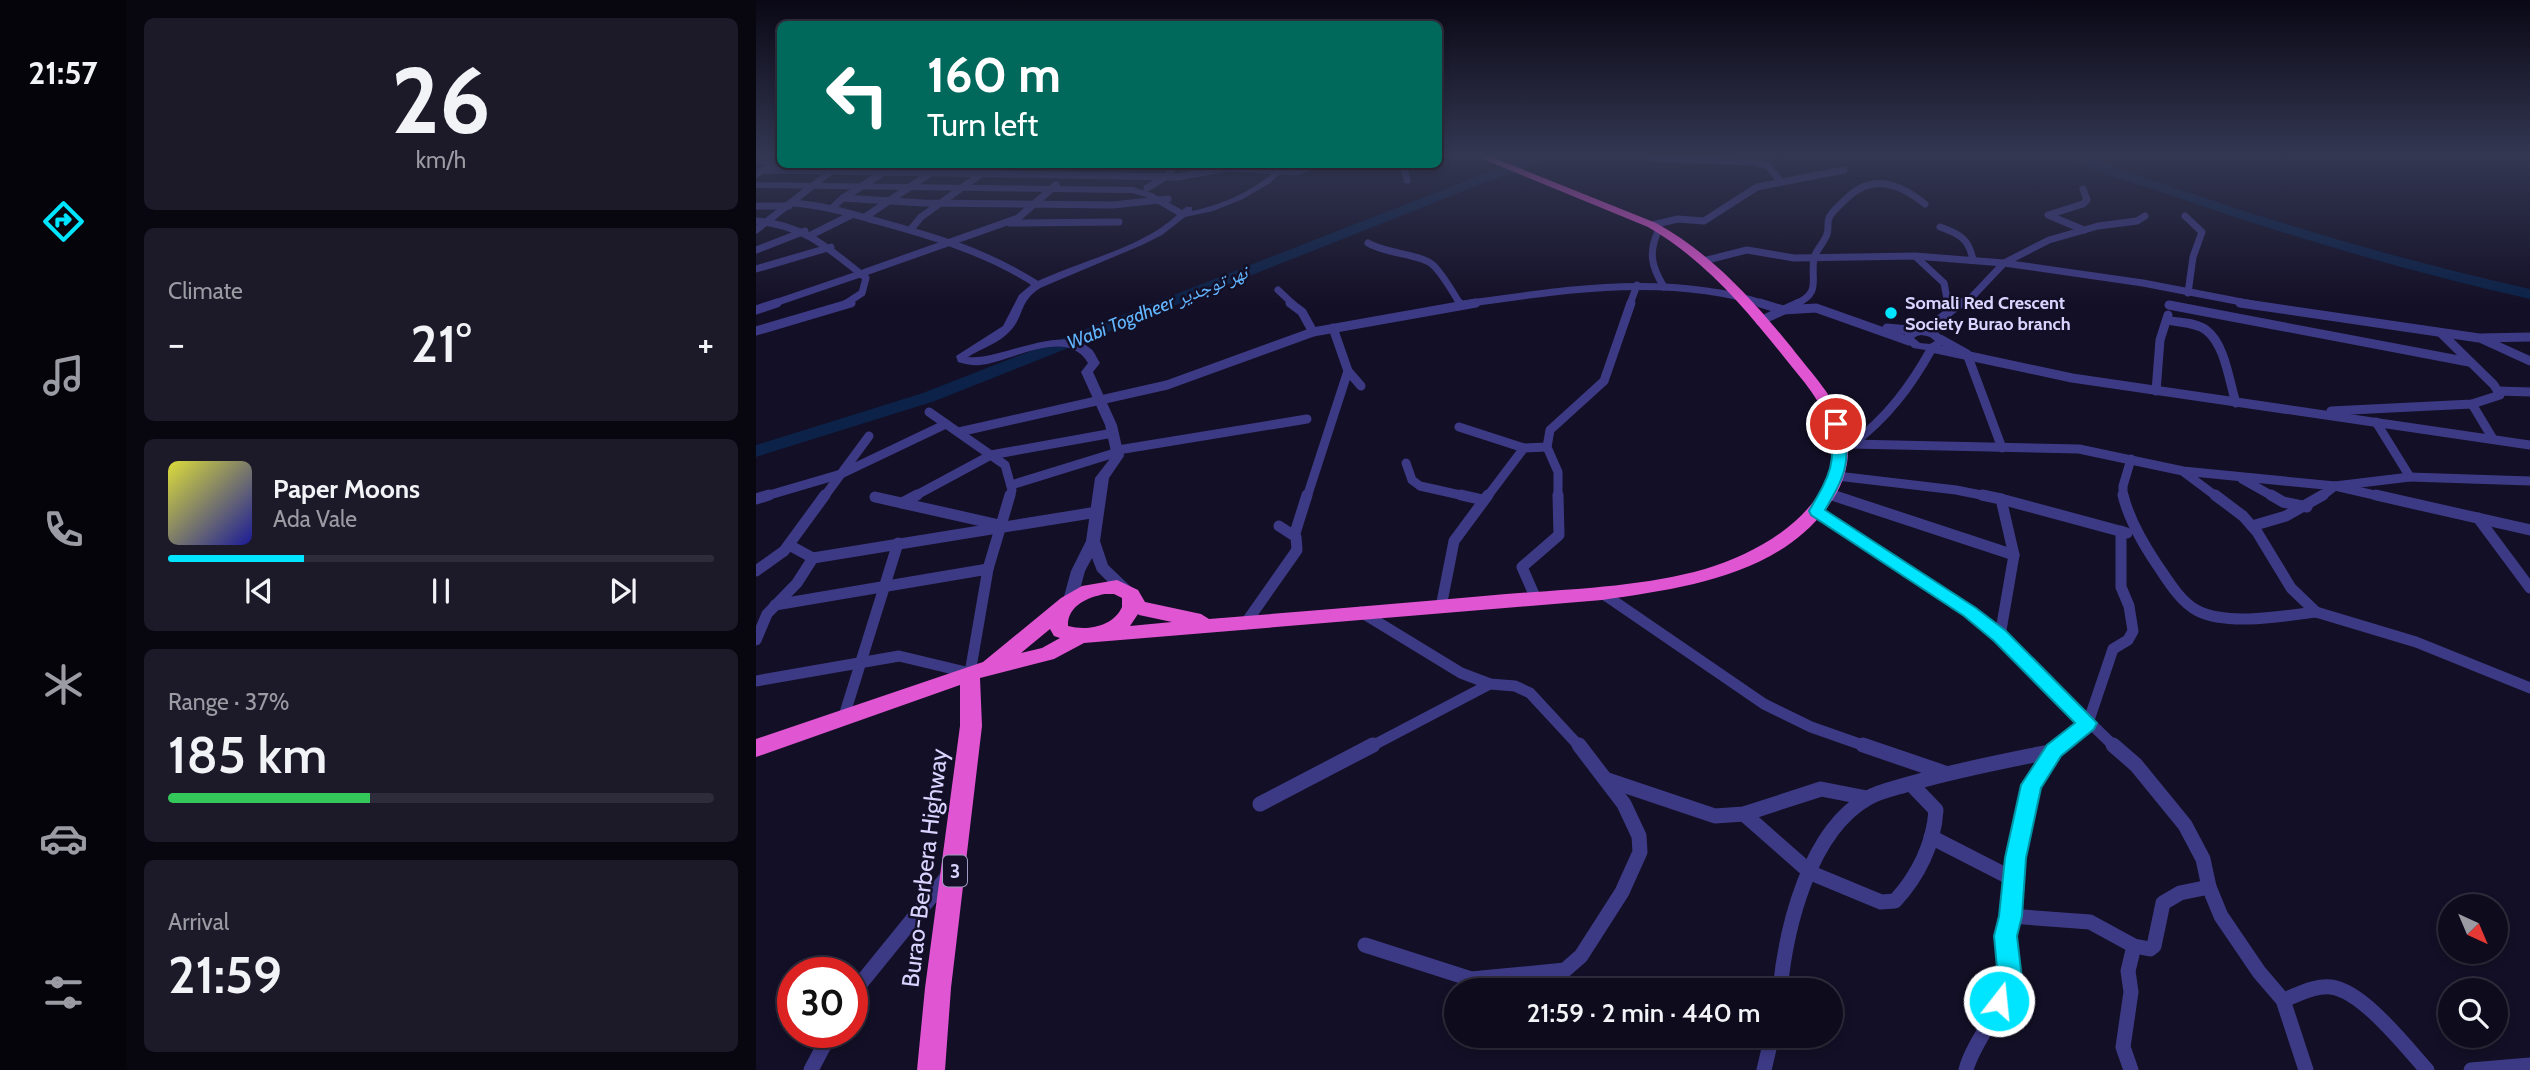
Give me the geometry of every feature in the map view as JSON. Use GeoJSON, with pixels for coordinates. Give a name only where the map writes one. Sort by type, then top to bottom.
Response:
{"type":"FeatureCollection","features":[{"type":"Feature","properties":{"kind":"highway"},"geometry":{"type":"LineString","coordinates":[[1067,604],[1057,624],[1060,631],[1085,637],[1602,593],[1670,584],[1715,573],[1772,548],[1817,511],[1837,476],[1847,444],[1829,407],[1817,389],[1707,260],[1678,239],[1655,227],[1599,205]]}},
{"type":"Feature","properties":{"kind":"highway"},"geometry":{"type":"LineString","coordinates":[[980,669],[1081,593],[1105,587],[1128,593],[1139,608],[1218,625]]}},
{"type":"Feature","properties":{"kind":"highway"},"geometry":{"type":"LineString","coordinates":[[756,748],[980,669],[1021,662],[1047,654],[1115,626],[1130,610],[1128,593]]}},
{"type":"Feature","properties":{"kind":"highway","name":"Burao-Berbera Highway"},"geometry":{"type":"LineString","coordinates":[[931,1070],[938,988],[980,669]]}},
{"type":"Feature","properties":{"kind":"street"},"geometry":{"type":"LineString","coordinates":[[756,206],[775,205]]}},
{"type":"Feature","properties":{"kind":"street"},"geometry":{"type":"LineString","coordinates":[[756,230],[790,205]]}},
{"type":"Feature","properties":{"kind":"street"},"geometry":{"type":"LineString","coordinates":[[801,205],[832,208],[952,239],[997,258],[1038,285]]}},
{"type":"Feature","properties":{"kind":"street"},"geometry":{"type":"LineString","coordinates":[[832,208],[835,205]]}},
{"type":"Feature","properties":{"kind":"street"},"geometry":{"type":"LineString","coordinates":[[865,218],[885,205]]}},
{"type":"Feature","properties":{"kind":"street"},"geometry":{"type":"LineString","coordinates":[[911,229],[937,205]]}},
{"type":"Feature","properties":{"kind":"street"},"geometry":{"type":"LineString","coordinates":[[1029,205],[1143,205]]}},
{"type":"Feature","properties":{"kind":"street"},"geometry":{"type":"LineString","coordinates":[[756,310],[952,239],[1004,223],[1023,215],[1036,205]]}},
{"type":"Feature","properties":{"kind":"street"},"geometry":{"type":"LineString","coordinates":[[1173,205],[1186,212]]}},
{"type":"Feature","properties":{"kind":"street"},"geometry":{"type":"LineString","coordinates":[[1067,604],[1078,571],[1093,541],[1102,478],[1115,463],[1118,451],[1101,398],[1087,372],[1094,359],[1089,353],[1061,343],[1039,345],[979,362],[962,360],[962,356],[1008,327],[1016,304],[1038,285],[1147,237],[1186,212],[1204,211],[1218,205]]}},
{"type":"Feature","properties":{"kind":"street"},"geometry":{"type":"LineString","coordinates":[[1664,287],[1650,258],[1655,227],[1668,220],[1709,220],[1730,205]]}},
{"type":"Feature","properties":{"kind":"street"},"geometry":{"type":"LineString","coordinates":[[1760,321],[1805,300],[1814,288],[1814,257],[1828,233],[1829,218],[1843,205]]}},
{"type":"Feature","properties":{"kind":"street"},"geometry":{"type":"LineString","coordinates":[[2084,205],[2048,215],[2084,230]]}},
{"type":"Feature","properties":{"kind":"street"},"geometry":{"type":"LineString","coordinates":[[756,250],[851,215]]}},
{"type":"Feature","properties":{"kind":"street"},"geometry":{"type":"LineString","coordinates":[[1909,341],[1908,336],[1946,315],[1978,291],[2004,263],[2049,240],[2084,230],[2137,221],[2146,216]]}},
{"type":"Feature","properties":{"kind":"street"},"geometry":{"type":"LineString","coordinates":[[2185,216],[2202,232],[2193,257],[2188,293]]}},
{"type":"Feature","properties":{"kind":"street"},"geometry":{"type":"LineString","coordinates":[[756,221],[769,221],[808,233],[831,247],[866,278],[867,284],[856,300],[756,331]]}},
{"type":"Feature","properties":{"kind":"street"},"geometry":{"type":"LineString","coordinates":[[1004,223],[1119,222]]}},
{"type":"Feature","properties":{"kind":"street"},"geometry":{"type":"LineString","coordinates":[[1940,227],[1965,237],[1970,243],[1973,260]]}},
{"type":"Feature","properties":{"kind":"street"},"geometry":{"type":"LineString","coordinates":[[1368,243],[1377,249],[1436,266],[1440,278],[1460,304]]}},
{"type":"Feature","properties":{"kind":"street"},"geometry":{"type":"LineString","coordinates":[[756,270],[831,247]]}},
{"type":"Feature","properties":{"kind":"street"},"geometry":{"type":"LineString","coordinates":[[1707,260],[1747,250],[1794,258],[1915,256],[1973,260],[2479,338],[2530,337]]}},
{"type":"Feature","properties":{"kind":"street"},"geometry":{"type":"LineString","coordinates":[[1847,444],[1891,412],[1912,385],[1937,341],[1946,315],[1944,284],[1915,256]]}},
{"type":"Feature","properties":{"kind":"street"},"geometry":{"type":"LineString","coordinates":[[1536,599],[1522,567],[1559,535],[1558,472],[1547,447],[1550,430],[1604,381],[1637,285]]}},
{"type":"Feature","properties":{"kind":"street"},"geometry":{"type":"LineString","coordinates":[[959,432],[1167,385],[1313,332],[1460,304],[1548,292],[1637,285],[1739,296],[1783,310],[1816,308],[1874,327],[1922,348],[1937,341]]}},
{"type":"Feature","properties":{"kind":"street"},"geometry":{"type":"LineString","coordinates":[[2156,391],[2160,340],[2167,320],[2170,289]]}},
{"type":"Feature","properties":{"kind":"street"},"geometry":{"type":"LineString","coordinates":[[1278,290],[1302,312],[1313,332]]}},
{"type":"Feature","properties":{"kind":"street"},"geometry":{"type":"LineString","coordinates":[[2169,305],[2469,362]]}},
{"type":"Feature","properties":{"kind":"street"},"geometry":{"type":"LineString","coordinates":[[2167,320],[2209,332],[2224,363],[2236,403]]}},
{"type":"Feature","properties":{"kind":"street"},"geometry":{"type":"LineString","coordinates":[[1874,327],[1921,331],[1967,354],[2034,372],[2530,445]]}},
{"type":"Feature","properties":{"kind":"street"},"geometry":{"type":"LineString","coordinates":[[1333,328],[1348,371],[1361,386]]}},
{"type":"Feature","properties":{"kind":"street"},"geometry":{"type":"LineString","coordinates":[[2305,412],[2472,404],[2500,395],[2438,331]]}},
{"type":"Feature","properties":{"kind":"street"},"geometry":{"type":"LineString","coordinates":[[2479,338],[2530,361]]}},
{"type":"Feature","properties":{"kind":"street"},"geometry":{"type":"LineString","coordinates":[[1967,354],[2002,448]]}},
{"type":"Feature","properties":{"kind":"street"},"geometry":{"type":"LineString","coordinates":[[1295,533],[1348,371]]}},
{"type":"Feature","properties":{"kind":"street"},"geometry":{"type":"LineString","coordinates":[[2498,391],[2530,392]]}},
{"type":"Feature","properties":{"kind":"street"},"geometry":{"type":"LineString","coordinates":[[2472,404],[2493,439]]}},
{"type":"Feature","properties":{"kind":"street"},"geometry":{"type":"LineString","coordinates":[[756,681],[899,656],[980,669],[988,569],[1012,490],[1005,465],[929,412]]}},
{"type":"Feature","properties":{"kind":"street"},"geometry":{"type":"LineString","coordinates":[[1010,485],[1118,451],[1307,419]]}},
{"type":"Feature","properties":{"kind":"street"},"geometry":{"type":"LineString","coordinates":[[2376,422],[2410,477]]}},
{"type":"Feature","properties":{"kind":"street"},"geometry":{"type":"LineString","coordinates":[[756,499],[841,474],[946,424]]}},
{"type":"Feature","properties":{"kind":"street"},"geometry":{"type":"LineString","coordinates":[[1459,428],[1524,448],[1547,447]]}},
{"type":"Feature","properties":{"kind":"street"},"geometry":{"type":"LineString","coordinates":[[902,503],[991,455],[1113,433]]}},
{"type":"Feature","properties":{"kind":"street"},"geometry":{"type":"LineString","coordinates":[[756,571],[780,555],[789,545],[869,436]]}},
{"type":"Feature","properties":{"kind":"street"},"geometry":{"type":"LineString","coordinates":[[1847,444],[2079,450],[2183,471],[2335,486],[2530,530]]}},
{"type":"Feature","properties":{"kind":"street"},"geometry":{"type":"LineString","coordinates":[[1441,607],[1454,541],[1524,448]]}},
{"type":"Feature","properties":{"kind":"street"},"geometry":{"type":"LineString","coordinates":[[2131,459],[2122,493],[2138,536],[2171,583],[2189,605],[2198,611],[2276,617],[2316,612],[2416,642],[2530,688]]}},
{"type":"Feature","properties":{"kind":"street"},"geometry":{"type":"LineString","coordinates":[[1406,463],[1412,480],[1420,486],[1483,500]]}},
{"type":"Feature","properties":{"kind":"street"},"geometry":{"type":"LineString","coordinates":[[2183,471],[2234,508],[2252,526],[2277,568],[2316,612]]}},
{"type":"Feature","properties":{"kind":"street"},"geometry":{"type":"LineString","coordinates":[[1837,476],[1956,490],[2001,499],[2138,536]]}},
{"type":"Feature","properties":{"kind":"street"},"geometry":{"type":"LineString","coordinates":[[2239,477],[2283,502],[2306,507]]}},
{"type":"Feature","properties":{"kind":"street"},"geometry":{"type":"LineString","coordinates":[[2252,526],[2284,519],[2335,486],[2410,477],[2530,481]]}},
{"type":"Feature","properties":{"kind":"street"},"geometry":{"type":"LineString","coordinates":[[1828,494],[2014,555]]}},
{"type":"Feature","properties":{"kind":"street"},"geometry":{"type":"LineString","coordinates":[[875,497],[1001,526]]}},
{"type":"Feature","properties":{"kind":"street"},"geometry":{"type":"LineString","coordinates":[[2000,636],[2014,555],[2001,499]]}},
{"type":"Feature","properties":{"kind":"street"},"geometry":{"type":"LineString","coordinates":[[1817,511],[1970,612],[2000,636],[2088,723],[2136,765],[2185,825],[2203,859],[2209,887],[2221,916],[2259,972],[2283,1000],[2306,1070]]}},
{"type":"Feature","properties":{"kind":"street"},"geometry":{"type":"LineString","coordinates":[[789,545],[813,558],[1097,512]]}},
{"type":"Feature","properties":{"kind":"street"},"geometry":{"type":"LineString","coordinates":[[2478,518],[2530,588]]}},
{"type":"Feature","properties":{"kind":"street"},"geometry":{"type":"LineString","coordinates":[[1245,624],[1289,565],[1299,541],[1295,533],[1279,526]]}},
{"type":"Feature","properties":{"kind":"street"},"geometry":{"type":"LineString","coordinates":[[1966,1070],[1970,1054],[2010,979],[2006,936],[2013,879],[2031,785],[2054,751],[2088,723],[2113,649],[2128,640],[2133,631],[2129,606],[2121,587],[2121,531]]}},
{"type":"Feature","properties":{"kind":"street"},"geometry":{"type":"LineString","coordinates":[[1093,541],[1102,568],[1128,593]]}},
{"type":"Feature","properties":{"kind":"street"},"geometry":{"type":"LineString","coordinates":[[844,716],[898,543]]}},
{"type":"Feature","properties":{"kind":"street"},"geometry":{"type":"LineString","coordinates":[[756,640],[767,614],[797,583],[813,558]]}},
{"type":"Feature","properties":{"kind":"street"},"geometry":{"type":"LineString","coordinates":[[775,605],[988,569]]}},
{"type":"Feature","properties":{"kind":"street"},"geometry":{"type":"LineString","coordinates":[[1602,593],[1764,704],[1811,727],[1945,773]]}},
{"type":"Feature","properties":{"kind":"street"},"geometry":{"type":"LineString","coordinates":[[1361,612],[1461,673],[1490,684],[1515,686],[1531,693],[1573,737],[1634,820],[1640,852],[1622,892],[1581,956],[1565,970],[1471,979],[1365,945]]}},
{"type":"Feature","properties":{"kind":"street"},"geometry":{"type":"LineString","coordinates":[[1260,804],[1490,684]]}},
{"type":"Feature","properties":{"kind":"street"},"geometry":{"type":"LineString","coordinates":[[1782,978],[1797,907],[1826,836],[1845,815],[1867,798],[1945,773],[2054,751]]}},
{"type":"Feature","properties":{"kind":"street"},"geometry":{"type":"LineString","coordinates":[[1602,778],[1715,816],[1744,814],[1821,789],[1867,798]]}},
{"type":"Feature","properties":{"kind":"street"},"geometry":{"type":"LineString","coordinates":[[1744,814],[1811,873],[1881,902],[1895,901],[1913,883],[1936,823],[1936,810],[1911,784]]}},
{"type":"Feature","properties":{"kind":"street"},"geometry":{"type":"LineString","coordinates":[[1931,837],[2013,879]]}},
{"type":"Feature","properties":{"kind":"street"},"geometry":{"type":"LineString","coordinates":[[868,973],[955,867]]}},
{"type":"Feature","properties":{"kind":"street"},"geometry":{"type":"LineString","coordinates":[[2010,916],[2090,922],[2143,949],[2154,946],[2159,912],[2169,897],[2209,887]]}},
{"type":"Feature","properties":{"kind":"street"},"geometry":{"type":"LineString","coordinates":[[2131,1070],[2123,1047],[2131,992],[2128,971],[2134,946]]}},
{"type":"Feature","properties":{"kind":"street"},"geometry":{"type":"LineString","coordinates":[[2283,1000],[2330,987],[2344,990],[2427,1070]]}},
{"type":"Feature","properties":{"kind":"street"},"geometry":{"type":"LineString","coordinates":[[811,1070],[823,1048]]}},
{"type":"Feature","properties":{"kind":"street"},"geometry":{"type":"LineString","coordinates":[[1764,1070],[1769,1048]]}},
{"type":"Feature","properties":{"kind":"street"},"geometry":{"type":"LineString","coordinates":[[2471,1070],[2530,1065]]}},
{"type":"Feature","properties":{"kind":"waterway","name":"Wabi Togdheer نهر توجدير"},"geometry":{"type":"LineString","coordinates":[[756,451],[929,397],[1416,205]]}},
{"type":"Feature","properties":{"kind":"waterway","name":"Wabi Togdheer نهر توجدير"},"geometry":{"type":"LineString","coordinates":[[2211,205],[2355,250],[2530,294]]}},
{"type":"Feature","properties":{"kind":"place","name":"Somali Red Crescent Society Burao branch"},"geometry":{"type":"Point","coordinates":[1891,313]}},
{"type":"Feature","properties":{"kind":"route"},"geometry":{"type":"LineString","coordinates":[[1836,424],[1841,444],[1837,476],[1817,511],[1970,612],[2000,636],[2088,723],[2054,751],[2031,785],[2023,833],[2015,858],[2006,936],[2010,979],[1999,1001]]}}]}
